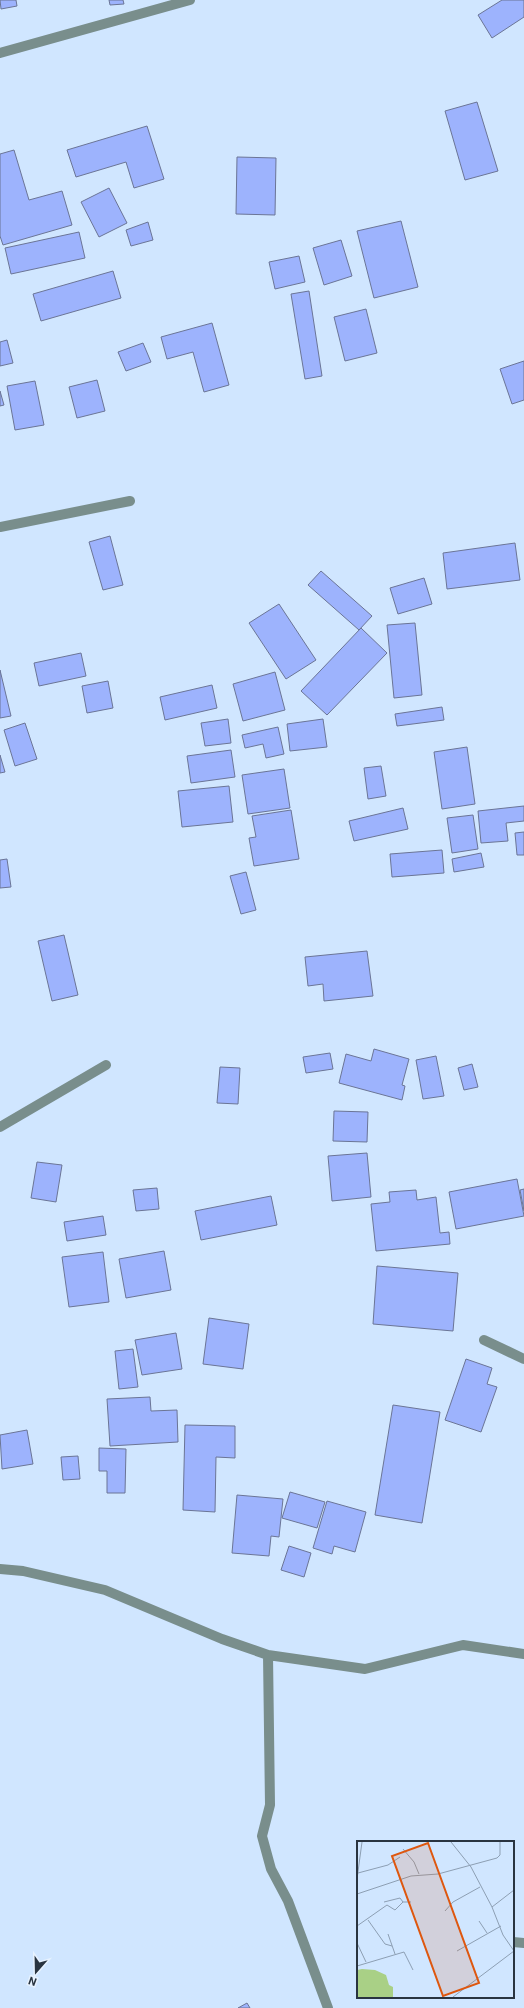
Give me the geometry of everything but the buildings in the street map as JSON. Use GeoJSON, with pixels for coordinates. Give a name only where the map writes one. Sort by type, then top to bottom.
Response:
{"type":"FeatureCollection","features":[{"type":"Feature","properties":{"kind":"street"},"geometry":{"type":"LineString","coordinates":[[0,52],[190,0]]}},
{"type":"Feature","properties":{"kind":"street"},"geometry":{"type":"LineString","coordinates":[[0,527],[130,501]]}},
{"type":"Feature","properties":{"kind":"street"},"geometry":{"type":"LineString","coordinates":[[0,1127],[106,1065]]}},
{"type":"Feature","properties":{"kind":"street"},"geometry":{"type":"LineString","coordinates":[[484,1340],[524,1359]]}},
{"type":"Feature","properties":{"kind":"street"},"geometry":{"type":"LineString","coordinates":[[0,1569],[23,1571],[105,1590],[222,1639],[268,1655],[365,1669],[463,1645],[524,1654]]}},
{"type":"Feature","properties":{"kind":"street"},"geometry":{"type":"LineString","coordinates":[[268,1655],[270,1805],[262,1836],[271,1869],[288,1901],[328,2008]]}},
{"type":"Feature","properties":{"kind":"street"},"geometry":{"type":"LineString","coordinates":[[514,1942],[524,1943]]}}]}
